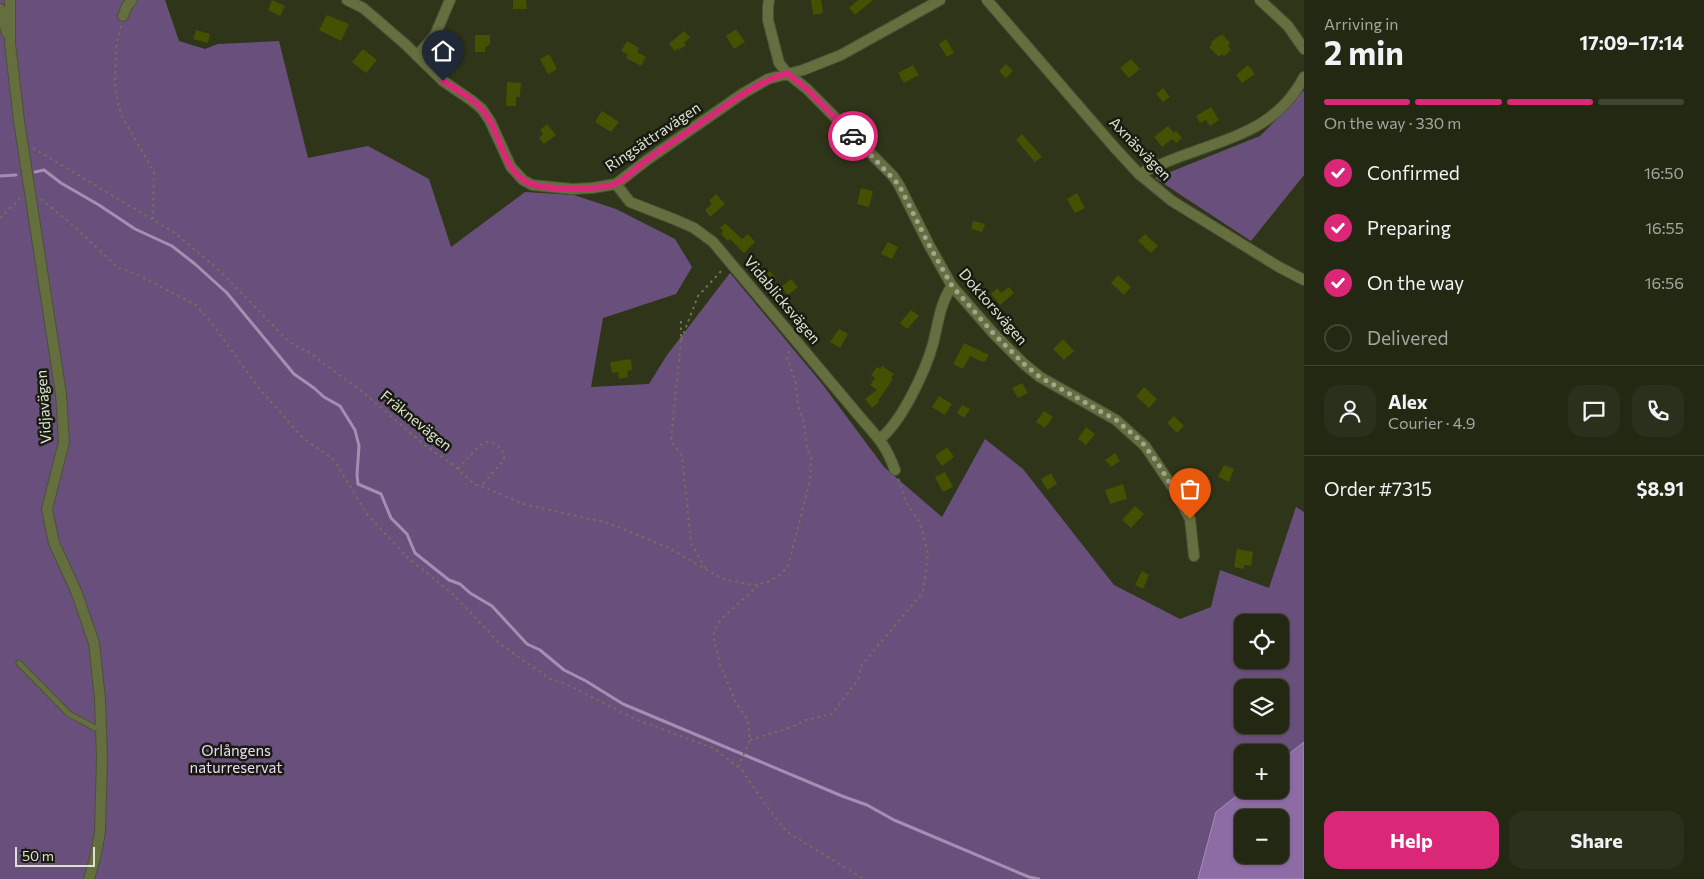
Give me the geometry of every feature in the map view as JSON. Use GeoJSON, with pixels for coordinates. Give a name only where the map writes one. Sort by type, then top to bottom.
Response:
{"type":"FeatureCollection","features":[{"type":"Feature","properties":{"kind":"street","name":"Vidjavägen"},"geometry":{"type":"LineString","coordinates":[[10,0],[10,43],[22,142],[61,394],[64,442],[47,509],[54,543],[76,591],[94,644],[100,699],[102,758],[100,832],[89,879]]}},
{"type":"Feature","properties":{"kind":"street"},"geometry":{"type":"LineString","coordinates":[[123,16],[132,0]]}},
{"type":"Feature","properties":{"kind":"street","name":"Ringsättravägen"},"geometry":{"type":"LineString","coordinates":[[347,0],[375,18],[443,81],[482,109],[490,121],[510,167],[516,174],[532,185],[572,189],[616,184],[647,160],[742,94],[768,79],[804,70],[841,55],[940,0]]}},
{"type":"Feature","properties":{"kind":"street"},"geometry":{"type":"LineString","coordinates":[[417,56],[435,35],[450,0]]}},
{"type":"Feature","properties":{"kind":"street","name":"Doktorsvägen"},"geometry":{"type":"LineString","coordinates":[[769,0],[767,13],[778,63],[807,89],[893,176],[952,286],[994,334],[1040,377],[1116,420],[1145,446],[1176,492],[1190,519],[1194,556]]}},
{"type":"Feature","properties":{"kind":"street","name":"Axnäsvägen"},"geometry":{"type":"LineString","coordinates":[[987,0],[1114,148],[1139,174],[1180,206],[1279,267],[1304,280]]}},
{"type":"Feature","properties":{"kind":"street"},"geometry":{"type":"LineString","coordinates":[[1260,0],[1299,36],[1304,49]]}},
{"type":"Feature","properties":{"kind":"street","name":"Vidjavägen"},"geometry":{"type":"LineString","coordinates":[[0,9],[10,43]]}},
{"type":"Feature","properties":{"kind":"street"},"geometry":{"type":"LineString","coordinates":[[1139,174],[1251,130],[1270,119],[1281,110],[1304,77]]}},
{"type":"Feature","properties":{"kind":"street","name":"Vidablicksvägen"},"geometry":{"type":"LineString","coordinates":[[616,184],[630,202],[676,220],[703,234],[713,242],[880,439],[886,448],[894,470]]}},
{"type":"Feature","properties":{"kind":"street"},"geometry":{"type":"LineString","coordinates":[[880,439],[887,434],[900,415],[920,379],[933,344],[945,297],[952,286]]}},
{"type":"Feature","properties":{"kind":"lane"},"geometry":{"type":"LineString","coordinates":[[19,663],[69,714],[101,731]]}},
{"type":"Feature","properties":{"kind":"path"},"geometry":{"type":"LineString","coordinates":[[123,16],[116,47],[115,89],[122,115],[154,172],[154,219]]}},
{"type":"Feature","properties":{"kind":"path","name":"Fräknevägen"},"geometry":{"type":"LineString","coordinates":[[22,142],[175,233],[220,271],[290,343],[309,352],[358,388],[475,485],[523,504],[608,523],[667,547],[723,579],[744,584],[760,584]]}},
{"type":"Feature","properties":{"kind":"path"},"geometry":{"type":"LineString","coordinates":[[0,218],[30,189],[74,226],[117,267],[136,274],[196,305],[265,394],[302,437],[334,460],[367,514],[407,557],[454,595],[500,644],[550,679],[566,684],[635,719],[713,748],[738,767],[787,832],[864,879]]}},
{"type":"Feature","properties":{"kind":"path"},"geometry":{"type":"LineString","coordinates":[[681,340],[698,296],[730,262]]}},
{"type":"Feature","properties":{"kind":"path"},"geometry":{"type":"LineString","coordinates":[[681,321],[681,340],[671,441],[682,456],[691,543],[705,569]]}},
{"type":"Feature","properties":{"kind":"path"},"geometry":{"type":"LineString","coordinates":[[738,767],[750,740],[748,720],[736,703],[720,664],[713,635],[720,620],[760,584],[768,582],[781,574],[788,566],[810,481],[811,456],[807,450],[804,422],[798,406],[796,383],[788,357],[795,338]]}},
{"type":"Feature","properties":{"kind":"path"},"geometry":{"type":"LineString","coordinates":[[458,469],[479,446],[489,442],[495,444],[503,452],[504,460],[483,484],[479,485]]}},
{"type":"Feature","properties":{"kind":"path"},"geometry":{"type":"LineString","coordinates":[[750,740],[792,727],[806,720],[832,714],[858,680],[861,666],[923,592],[928,554],[920,523],[905,500],[894,470]]}},
{"type":"Feature","properties":{"kind":"green space","name":"Orlångens naturreservat"},"geometry":{"type":"Polygon","coordinates":[[[0,0],[165,0],[179,41],[205,49],[218,44],[279,41],[308,158],[368,146],[429,179],[451,247],[525,192],[574,195],[616,209],[675,239],[692,267],[676,294],[603,318],[591,387],[649,384],[667,355],[730,273],[823,385],[884,467],[942,517],[985,439],[1023,469],[1114,585],[1180,619],[1211,607],[1220,570],[1269,588],[1296,507],[1304,512],[1304,879],[0,879],[0,0]]]}},
{"type":"Feature","properties":{"kind":"green space"},"geometry":{"type":"Polygon","coordinates":[[[1304,91],[1304,175],[1251,241],[1155,178],[1260,136],[1304,91]]]}},
{"type":"Feature","properties":{"kind":"shaded area"},"geometry":{"type":"Polygon","coordinates":[[[1304,742],[1304,879],[1198,879],[1216,812],[1234,798],[1289,799],[1289,754],[1304,742]]]}},
{"type":"Feature","properties":{"kind":"building"},"geometry":{"type":"Polygon","coordinates":[[[272,0],[285,6],[280,16],[268,10],[272,0]]]}},
{"type":"Feature","properties":{"kind":"building"},"geometry":{"type":"Polygon","coordinates":[[[513,0],[526,0],[527,9],[513,9],[513,0]]]}},
{"type":"Feature","properties":{"kind":"building"},"geometry":{"type":"Polygon","coordinates":[[[811,0],[821,0],[823,13],[813,15],[811,0]]]}},
{"type":"Feature","properties":{"kind":"building"},"geometry":{"type":"Polygon","coordinates":[[[858,0],[873,0],[855,15],[849,8],[858,0]]]}},
{"type":"Feature","properties":{"kind":"building"},"geometry":{"type":"Polygon","coordinates":[[[327,15],[349,24],[341,41],[319,30],[327,15]]]}},
{"type":"Feature","properties":{"kind":"building"},"geometry":{"type":"Polygon","coordinates":[[[736,29],[745,42],[734,49],[726,36],[736,29]]]}},
{"type":"Feature","properties":{"kind":"building"},"geometry":{"type":"Polygon","coordinates":[[[196,30],[210,34],[208,43],[193,39],[196,30]]]}},
{"type":"Feature","properties":{"kind":"building"},"geometry":{"type":"Polygon","coordinates":[[[684,31],[690,37],[684,43],[686,45],[675,51],[669,44],[684,31]]]}},
{"type":"Feature","properties":{"kind":"building"},"geometry":{"type":"Polygon","coordinates":[[[1222,34],[1230,43],[1228,46],[1231,50],[1224,56],[1222,54],[1219,57],[1209,47],[1212,44],[1211,42],[1222,34]]]}},
{"type":"Feature","properties":{"kind":"building"},"geometry":{"type":"Polygon","coordinates":[[[475,35],[490,35],[490,44],[485,48],[485,52],[475,52],[475,35]]]}},
{"type":"Feature","properties":{"kind":"building"},"geometry":{"type":"Polygon","coordinates":[[[946,39],[954,53],[947,57],[939,44],[946,39]]]}},
{"type":"Feature","properties":{"kind":"building"},"geometry":{"type":"Polygon","coordinates":[[[627,41],[639,48],[637,52],[646,57],[641,66],[626,58],[628,55],[621,51],[627,41]]]}},
{"type":"Feature","properties":{"kind":"building"},"geometry":{"type":"Polygon","coordinates":[[[363,49],[377,60],[366,73],[352,62],[363,49]]]}},
{"type":"Feature","properties":{"kind":"building"},"geometry":{"type":"Polygon","coordinates":[[[549,54],[557,69],[548,74],[540,59],[549,54]]]}},
{"type":"Feature","properties":{"kind":"building"},"geometry":{"type":"Polygon","coordinates":[[[1131,59],[1140,69],[1129,78],[1120,68],[1131,59]]]}},
{"type":"Feature","properties":{"kind":"building"},"geometry":{"type":"Polygon","coordinates":[[[1006,64],[1013,71],[1006,78],[999,71],[1006,64]]]}},
{"type":"Feature","properties":{"kind":"building"},"geometry":{"type":"Polygon","coordinates":[[[913,65],[919,75],[904,83],[898,73],[913,65]]]}},
{"type":"Feature","properties":{"kind":"building"},"geometry":{"type":"Polygon","coordinates":[[[1248,65],[1255,74],[1242,83],[1236,75],[1248,65]]]}},
{"type":"Feature","properties":{"kind":"building"},"geometry":{"type":"Polygon","coordinates":[[[507,82],[521,83],[520,97],[516,97],[516,106],[506,106],[507,82]]]}},
{"type":"Feature","properties":{"kind":"building"},"geometry":{"type":"Polygon","coordinates":[[[1163,88],[1170,97],[1163,102],[1156,94],[1163,88]]]}},
{"type":"Feature","properties":{"kind":"building"},"geometry":{"type":"Polygon","coordinates":[[[1211,107],[1219,120],[1210,126],[1206,120],[1200,123],[1196,116],[1211,107]]]}},
{"type":"Feature","properties":{"kind":"building"},"geometry":{"type":"Polygon","coordinates":[[[602,111],[619,122],[611,132],[595,122],[602,111]]]}},
{"type":"Feature","properties":{"kind":"building"},"geometry":{"type":"Polygon","coordinates":[[[547,124],[556,135],[544,144],[539,138],[543,134],[540,130],[547,124]]]}},
{"type":"Feature","properties":{"kind":"building"},"geometry":{"type":"Polygon","coordinates":[[[1168,126],[1182,138],[1176,143],[1172,139],[1162,147],[1154,137],[1168,126]]]}},
{"type":"Feature","properties":{"kind":"building"},"geometry":{"type":"Polygon","coordinates":[[[1022,134],[1042,157],[1035,162],[1016,140],[1022,134]]]}},
{"type":"Feature","properties":{"kind":"building"},"geometry":{"type":"Polygon","coordinates":[[[861,188],[873,191],[869,207],[857,204],[861,188]]]}},
{"type":"Feature","properties":{"kind":"building"},"geometry":{"type":"Polygon","coordinates":[[[1077,193],[1085,208],[1075,213],[1067,199],[1077,193]]]}},
{"type":"Feature","properties":{"kind":"building"},"geometry":{"type":"Polygon","coordinates":[[[716,194],[725,204],[710,217],[705,210],[712,204],[709,201],[716,194]]]}},
{"type":"Feature","properties":{"kind":"building"},"geometry":{"type":"Polygon","coordinates":[[[973,221],[985,224],[982,232],[971,229],[973,221]]]}},
{"type":"Feature","properties":{"kind":"building"},"geometry":{"type":"Polygon","coordinates":[[[725,223],[742,239],[748,234],[755,242],[744,253],[730,239],[728,241],[721,234],[723,231],[720,228],[725,223]]]}},
{"type":"Feature","properties":{"kind":"building"},"geometry":{"type":"Polygon","coordinates":[[[1145,234],[1158,246],[1151,253],[1138,241],[1145,234]]]}},
{"type":"Feature","properties":{"kind":"building"},"geometry":{"type":"Polygon","coordinates":[[[888,242],[898,247],[892,259],[881,254],[888,242]]]}},
{"type":"Feature","properties":{"kind":"building"},"geometry":{"type":"Polygon","coordinates":[[[770,271],[776,278],[769,285],[763,277],[770,271]]]}},
{"type":"Feature","properties":{"kind":"building"},"geometry":{"type":"Polygon","coordinates":[[[1118,275],[1131,287],[1124,295],[1111,283],[1118,275]]]}},
{"type":"Feature","properties":{"kind":"building"},"geometry":{"type":"Polygon","coordinates":[[[791,279],[798,287],[788,295],[781,287],[791,279]]]}},
{"type":"Feature","properties":{"kind":"building"},"geometry":{"type":"Polygon","coordinates":[[[1009,287],[1014,293],[1000,305],[991,294],[997,288],[1001,293],[1009,287]]]}},
{"type":"Feature","properties":{"kind":"building"},"geometry":{"type":"Polygon","coordinates":[[[911,310],[919,316],[907,329],[900,323],[911,310]]]}},
{"type":"Feature","properties":{"kind":"building"},"geometry":{"type":"Polygon","coordinates":[[[839,329],[848,334],[840,348],[830,342],[839,329]]]}},
{"type":"Feature","properties":{"kind":"building"},"geometry":{"type":"Polygon","coordinates":[[[1063,339],[1074,351],[1064,360],[1053,349],[1063,339]]]}},
{"type":"Feature","properties":{"kind":"building"},"geometry":{"type":"Polygon","coordinates":[[[964,343],[989,355],[985,362],[970,356],[963,369],[953,364],[964,343]]]}},
{"type":"Feature","properties":{"kind":"building"},"geometry":{"type":"Polygon","coordinates":[[[631,359],[632,370],[627,371],[628,377],[619,379],[618,372],[612,373],[610,362],[631,359]]]}},
{"type":"Feature","properties":{"kind":"building"},"geometry":{"type":"Polygon","coordinates":[[[882,366],[894,374],[891,378],[893,379],[879,402],[872,408],[865,399],[877,390],[870,385],[875,378],[871,375],[877,367],[880,369],[882,366]]]}},
{"type":"Feature","properties":{"kind":"building"},"geometry":{"type":"Polygon","coordinates":[[[1022,383],[1028,393],[1018,398],[1012,388],[1022,383]]]}},
{"type":"Feature","properties":{"kind":"building"},"geometry":{"type":"Polygon","coordinates":[[[1144,387],[1157,399],[1149,408],[1136,396],[1144,387]]]}},
{"type":"Feature","properties":{"kind":"building"},"geometry":{"type":"Polygon","coordinates":[[[939,396],[952,404],[945,415],[932,407],[939,396]]]}},
{"type":"Feature","properties":{"kind":"building"},"geometry":{"type":"Polygon","coordinates":[[[962,405],[970,409],[964,418],[957,413],[962,405]]]}},
{"type":"Feature","properties":{"kind":"building"},"geometry":{"type":"Polygon","coordinates":[[[1044,411],[1053,417],[1045,428],[1036,422],[1044,411]]]}},
{"type":"Feature","properties":{"kind":"building"},"geometry":{"type":"Polygon","coordinates":[[[1174,416],[1184,426],[1177,433],[1167,423],[1174,416]]]}},
{"type":"Feature","properties":{"kind":"building"},"geometry":{"type":"Polygon","coordinates":[[[1086,427],[1095,434],[1086,445],[1078,439],[1086,427]]]}},
{"type":"Feature","properties":{"kind":"building"},"geometry":{"type":"Polygon","coordinates":[[[947,447],[954,457],[942,466],[935,456],[947,447]]]}},
{"type":"Feature","properties":{"kind":"building"},"geometry":{"type":"Polygon","coordinates":[[[1115,453],[1120,461],[1111,467],[1105,460],[1115,453]]]}},
{"type":"Feature","properties":{"kind":"building"},"geometry":{"type":"Polygon","coordinates":[[[1224,465],[1234,469],[1229,482],[1218,477],[1224,465]]]}},
{"type":"Feature","properties":{"kind":"building"},"geometry":{"type":"Polygon","coordinates":[[[945,472],[953,487],[943,492],[935,477],[945,472]]]}},
{"type":"Feature","properties":{"kind":"building"},"geometry":{"type":"Polygon","coordinates":[[[1051,473],[1057,484],[1047,490],[1041,479],[1051,473]]]}},
{"type":"Feature","properties":{"kind":"building"},"geometry":{"type":"Polygon","coordinates":[[[1123,484],[1127,499],[1110,504],[1105,490],[1123,484]]]}},
{"type":"Feature","properties":{"kind":"building"},"geometry":{"type":"Polygon","coordinates":[[[1135,506],[1144,514],[1131,528],[1122,520],[1135,506]]]}},
{"type":"Feature","properties":{"kind":"building"},"geometry":{"type":"Polygon","coordinates":[[[1237,549],[1253,552],[1251,566],[1244,565],[1244,569],[1234,567],[1237,549]]]}},
{"type":"Feature","properties":{"kind":"building"},"geometry":{"type":"Polygon","coordinates":[[[1142,571],[1149,575],[1143,589],[1135,585],[1142,571]]]}},
{"type":"Feature","properties":{"kind":"waterway"},"geometry":{"type":"LineString","coordinates":[[35,172],[44,170],[61,183],[135,229],[172,246],[227,293],[294,374],[324,397],[340,406],[355,430],[359,446],[358,484],[381,494],[391,518],[407,534],[415,553],[449,580],[460,584],[470,593],[492,606],[527,644],[540,650],[564,670],[623,704],[867,805],[894,820],[1029,877],[1039,879]]}},
{"type":"Feature","properties":{"kind":"waterway"},"geometry":{"type":"LineString","coordinates":[[0,176],[16,175]]}},
{"type":"Feature","properties":{"kind":"way so far"},"geometry":{"type":"LineString","coordinates":[[853,136],[893,176],[952,286],[994,334],[1040,377],[1098,408],[1127,428],[1141,441],[1157,462],[1190,519]]}},
{"type":"Feature","properties":{"kind":"route"},"geometry":{"type":"LineString","coordinates":[[443,81],[482,109],[490,121],[510,167],[523,180],[532,185],[572,189],[616,184],[647,160],[742,94],[768,79],[787,73],[807,89],[853,136]]}}]}
